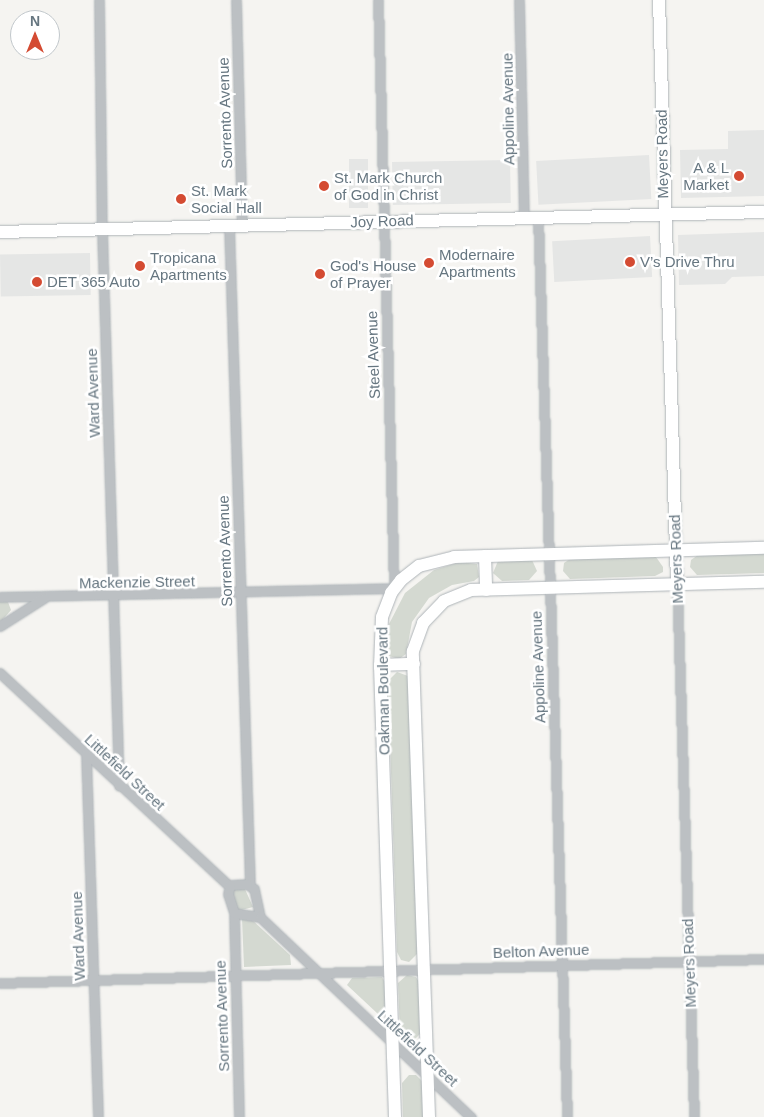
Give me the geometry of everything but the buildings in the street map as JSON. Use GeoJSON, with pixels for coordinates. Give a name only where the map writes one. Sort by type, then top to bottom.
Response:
{"type":"FeatureCollection","features":[{"type":"Feature","properties":{"kind":"street","name":"Ward Avenue"},"geometry":{"type":"LineString","coordinates":[[99,0],[102,230],[119,786]]}},
{"type":"Feature","properties":{"kind":"street","name":"Sorrento Avenue"},"geometry":{"type":"LineString","coordinates":[[236,0],[242,224]]}},
{"type":"Feature","properties":{"kind":"street","name":"Steel Avenue"},"geometry":{"type":"LineString","coordinates":[[378,0],[382,221],[394,588]]}},
{"type":"Feature","properties":{"kind":"street","name":"Appoline Avenue"},"geometry":{"type":"LineString","coordinates":[[519,0],[524,217]]}},
{"type":"Feature","properties":{"kind":"street","name":"Meyers Road"},"geometry":{"type":"LineString","coordinates":[[659,0],[664,215],[694,1117]]}},
{"type":"Feature","properties":{"kind":"street","name":"Joy Road"},"geometry":{"type":"LineString","coordinates":[[0,232],[242,224],[764,212]]}},
{"type":"Feature","properties":{"kind":"street","name":"Appoline Avenue"},"geometry":{"type":"LineString","coordinates":[[538,217],[567,1117]]}},
{"type":"Feature","properties":{"kind":"street","name":"Sorrento Avenue"},"geometry":{"type":"LineString","coordinates":[[229,225],[250,881],[260,916]]}},
{"type":"Feature","properties":{"kind":"street","name":"Oakman Boulevard"},"geometry":{"type":"LineString","coordinates":[[395,1117],[380,665],[382,617],[394,588],[409,572],[428,562],[454,557],[764,548]]}},
{"type":"Feature","properties":{"kind":"street"},"geometry":{"type":"LineString","coordinates":[[485,556],[486,590]]}},
{"type":"Feature","properties":{"kind":"street","name":"Oakman Boulevard"},"geometry":{"type":"LineString","coordinates":[[429,1117],[414,664],[417,635],[434,609],[458,593],[486,590],[764,582]]}},
{"type":"Feature","properties":{"kind":"street","name":"Mackenzie Street"},"geometry":{"type":"LineString","coordinates":[[0,597],[45,598],[394,588]]}},
{"type":"Feature","properties":{"kind":"street"},"geometry":{"type":"LineString","coordinates":[[0,626],[45,598]]}},
{"type":"Feature","properties":{"kind":"street"},"geometry":{"type":"LineString","coordinates":[[380,665],[414,664]]}},
{"type":"Feature","properties":{"kind":"street","name":"Littlefield Street"},"geometry":{"type":"LineString","coordinates":[[1,673],[119,786],[228,886]]}},
{"type":"Feature","properties":{"kind":"street","name":"Ward Avenue"},"geometry":{"type":"LineString","coordinates":[[86,754],[98,1117]]}},
{"type":"Feature","properties":{"kind":"street"},"geometry":{"type":"LineString","coordinates":[[228,886],[250,881]]}},
{"type":"Feature","properties":{"kind":"street","name":"Sorrento Avenue"},"geometry":{"type":"LineString","coordinates":[[228,886],[234,913],[234,976],[239,1117]]}},
{"type":"Feature","properties":{"kind":"street"},"geometry":{"type":"LineString","coordinates":[[234,913],[260,916]]}},
{"type":"Feature","properties":{"kind":"street","name":"Littlefield Street"},"geometry":{"type":"LineString","coordinates":[[260,916],[471,1117]]}},
{"type":"Feature","properties":{"kind":"street","name":"Belton Avenue"},"geometry":{"type":"LineString","coordinates":[[234,976],[764,959]]}},
{"type":"Feature","properties":{"kind":"street"},"geometry":{"type":"LineString","coordinates":[[0,983],[234,976]]}},
{"type":"Feature","properties":{"kind":"shaded area"},"geometry":{"type":"Polygon","coordinates":[[[764,130],[764,196],[681,198],[680,150],[728,149],[728,131],[764,130]]]}},
{"type":"Feature","properties":{"kind":"shaded area"},"geometry":{"type":"Polygon","coordinates":[[[649,155],[651,199],[538,205],[536,161],[649,155]]]}},
{"type":"Feature","properties":{"kind":"shaded area"},"geometry":{"type":"Polygon","coordinates":[[[349,159],[368,159],[368,208],[349,208],[349,159]]]}},
{"type":"Feature","properties":{"kind":"shaded area"},"geometry":{"type":"Polygon","coordinates":[[[510,160],[511,203],[393,205],[392,162],[510,160]]]}},
{"type":"Feature","properties":{"kind":"shaded area"},"geometry":{"type":"Polygon","coordinates":[[[764,232],[764,276],[732,277],[725,284],[679,285],[678,235],[764,232]]]}},
{"type":"Feature","properties":{"kind":"shaded area"},"geometry":{"type":"Polygon","coordinates":[[[650,236],[652,277],[554,282],[552,241],[650,236]]]}},
{"type":"Feature","properties":{"kind":"shaded area"},"geometry":{"type":"Polygon","coordinates":[[[90,253],[91,295],[1,297],[0,255],[90,253]]]}},
{"type":"Feature","properties":{"kind":"shaded area"},"geometry":{"type":"Polygon","coordinates":[[[764,553],[764,573],[697,575],[690,567],[691,560],[698,555],[764,553]]]}},
{"type":"Feature","properties":{"kind":"shaded area"},"geometry":{"type":"Polygon","coordinates":[[[656,557],[663,567],[663,572],[655,576],[570,579],[563,571],[564,563],[570,559],[656,557]]]}},
{"type":"Feature","properties":{"kind":"shaded area"},"geometry":{"type":"Polygon","coordinates":[[[532,560],[537,571],[529,580],[502,581],[493,573],[498,561],[532,560]]]}},
{"type":"Feature","properties":{"kind":"shaded area"},"geometry":{"type":"Polygon","coordinates":[[[460,562],[477,564],[479,577],[474,581],[452,585],[429,598],[412,622],[406,654],[399,659],[389,656],[386,648],[389,624],[405,593],[434,570],[460,562]]]}},
{"type":"Feature","properties":{"kind":"shaded area"},"geometry":{"type":"Polygon","coordinates":[[[0,599],[8,602],[11,610],[0,623],[0,599]]]}},
{"type":"Feature","properties":{"kind":"shaded area"},"geometry":{"type":"Polygon","coordinates":[[[397,672],[408,676],[418,953],[409,962],[401,960],[397,952],[388,681],[397,672]]]}},
{"type":"Feature","properties":{"kind":"shaded area"},"geometry":{"type":"Polygon","coordinates":[[[244,887],[253,907],[238,911],[231,890],[244,887]]]}},
{"type":"Feature","properties":{"kind":"shaded area"},"geometry":{"type":"Polygon","coordinates":[[[242,918],[250,918],[290,955],[291,965],[244,967],[242,918]]]}},
{"type":"Feature","properties":{"kind":"shaded area"},"geometry":{"type":"Polygon","coordinates":[[[407,975],[416,977],[419,982],[420,1034],[412,1042],[402,1038],[400,1032],[398,983],[407,975]]]}},
{"type":"Feature","properties":{"kind":"shaded area"},"geometry":{"type":"Polygon","coordinates":[[[382,977],[385,982],[385,1011],[378,1014],[347,985],[352,978],[382,977]]]}},
{"type":"Feature","properties":{"kind":"shaded area"},"geometry":{"type":"Polygon","coordinates":[[[409,1075],[416,1075],[422,1081],[424,1117],[403,1117],[402,1083],[409,1075]]]}},
{"type":"Feature","properties":{"kind":"place","name":"A & L Market"},"geometry":{"type":"Point","coordinates":[739,176]}},
{"type":"Feature","properties":{"kind":"place","name":"St. Mark Church of God in Christ"},"geometry":{"type":"Point","coordinates":[324,186]}},
{"type":"Feature","properties":{"kind":"place","name":"St. Mark Social Hall"},"geometry":{"type":"Point","coordinates":[181,199]}},
{"type":"Feature","properties":{"kind":"place","name":"V’s Drive Thru"},"geometry":{"type":"Point","coordinates":[630,262]}},
{"type":"Feature","properties":{"kind":"place","name":"Modernaire Apartments"},"geometry":{"type":"Point","coordinates":[429,263]}},
{"type":"Feature","properties":{"kind":"place","name":"Tropicana Apartments"},"geometry":{"type":"Point","coordinates":[140,266]}},
{"type":"Feature","properties":{"kind":"place","name":"God's House of Prayer"},"geometry":{"type":"Point","coordinates":[320,274]}},
{"type":"Feature","properties":{"kind":"place","name":"DET 365 Auto"},"geometry":{"type":"Point","coordinates":[37,282]}}]}
